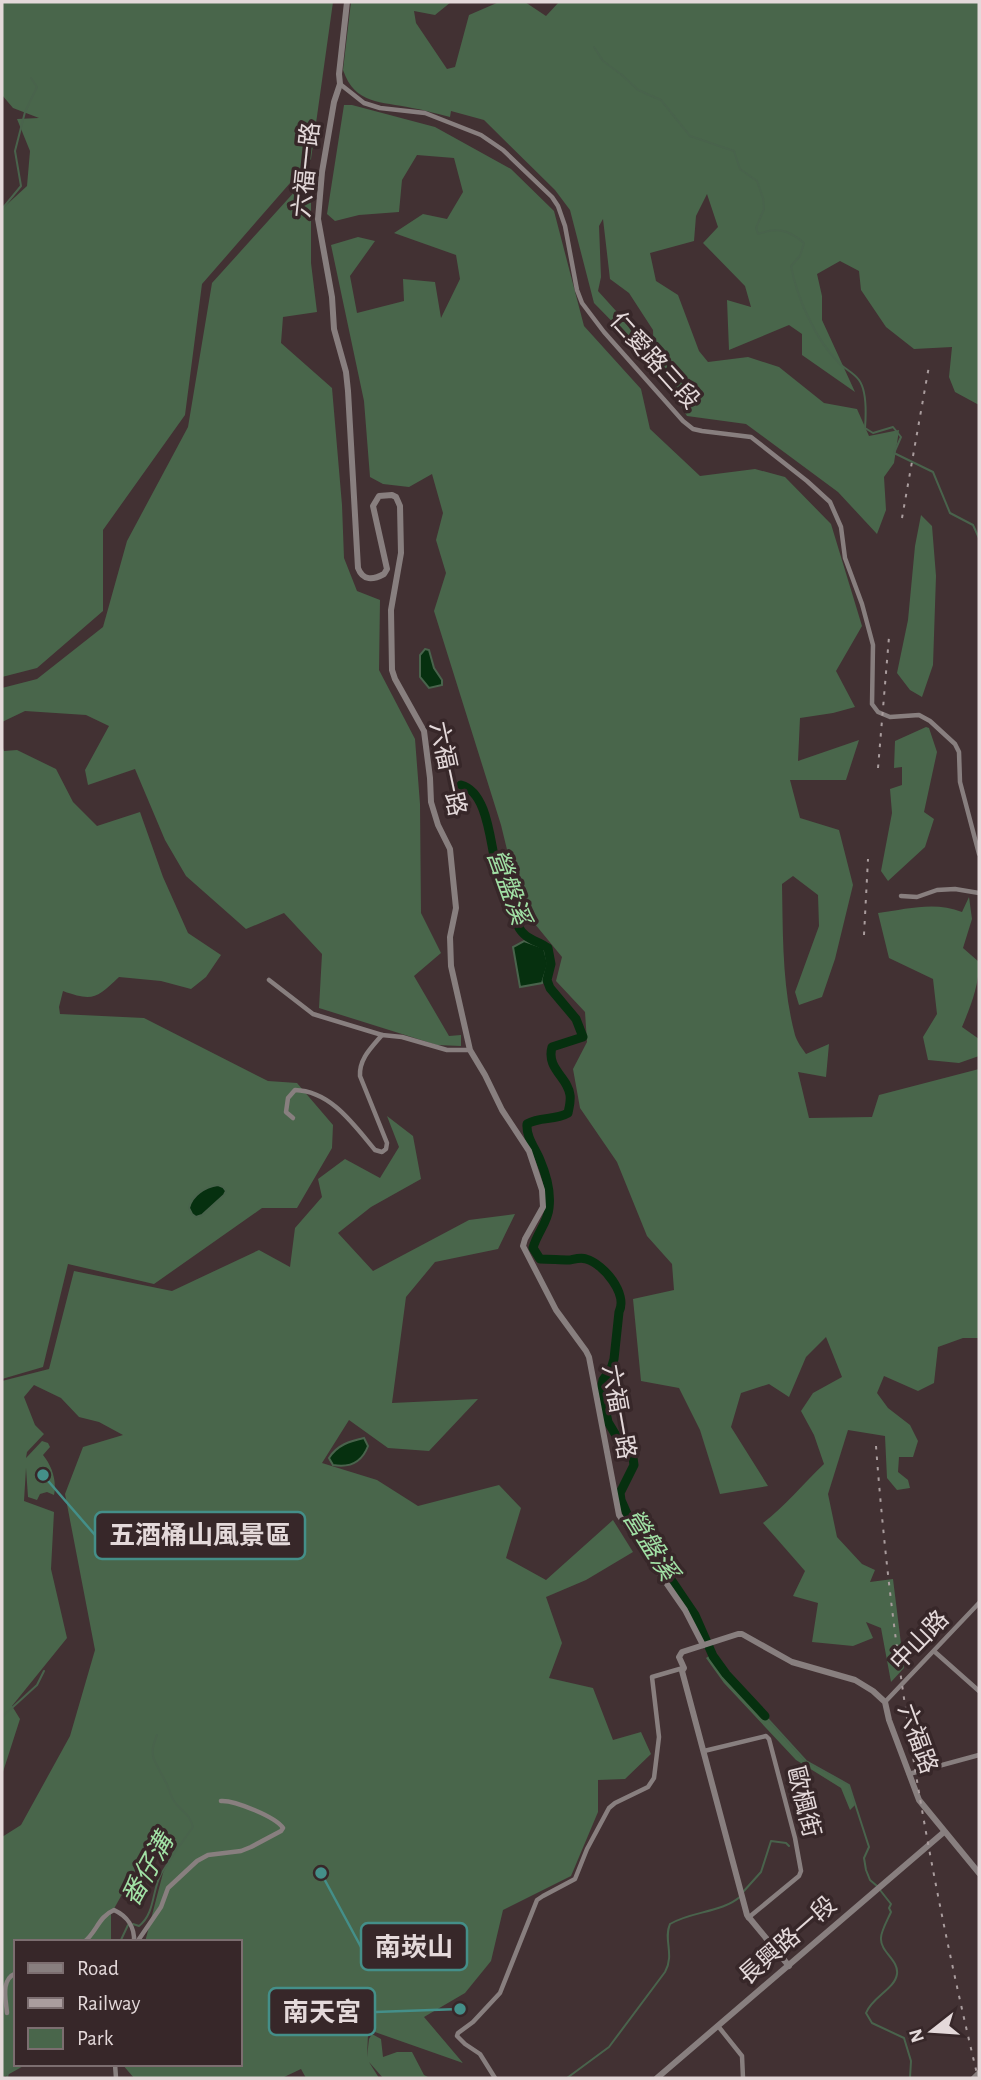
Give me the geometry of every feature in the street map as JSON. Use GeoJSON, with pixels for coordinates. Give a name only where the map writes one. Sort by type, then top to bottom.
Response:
{"type":"FeatureCollection","features":[{"type":"Feature","properties":{"kind":"street","name":"六福一路"},"geometry":{"type":"LineString","coordinates":[[347,2],[340,84],[334,102],[322,173],[318,219],[332,297],[334,330],[346,372],[358,568],[365,578],[370,579],[384,574],[387,569],[373,506],[379,496],[392,495],[400,506],[401,553],[391,610],[392,670],[424,731],[431,802],[438,825],[450,849],[456,908],[450,937],[451,966],[470,1050],[502,1110],[528,1151],[542,1190],[543,1207],[523,1246],[556,1310],[589,1357],[619,1515],[685,1610],[703,1645]]}},
{"type":"Feature","properties":{"kind":"street","name":"仁愛路三段"},"geometry":{"type":"LineString","coordinates":[[340,84],[365,103],[438,117],[481,135],[503,150],[558,206],[565,226],[577,290],[588,313],[683,421],[693,429],[751,437],[830,502],[841,527],[845,558],[873,645],[872,704],[878,712],[890,717],[919,715],[956,744],[959,752],[960,782],[979,854]]}},
{"type":"Feature","properties":{"kind":"street"},"geometry":{"type":"LineString","coordinates":[[901,896],[917,897],[946,889],[979,894]]}},
{"type":"Feature","properties":{"kind":"street"},"geometry":{"type":"LineString","coordinates":[[269,980],[313,1014],[382,1035],[402,1037],[447,1050],[470,1050]]}},
{"type":"Feature","properties":{"kind":"street"},"geometry":{"type":"LineString","coordinates":[[293,1118],[286,1112],[288,1098],[295,1090],[307,1090],[337,1108],[375,1150],[382,1152],[386,1149],[387,1143],[360,1076],[359,1066],[382,1035]]}},
{"type":"Feature","properties":{"kind":"street","name":"中山路"},"geometry":{"type":"LineString","coordinates":[[885,1702],[979,1604]]}},
{"type":"Feature","properties":{"kind":"street","name":"六福路"},"geometry":{"type":"LineString","coordinates":[[703,1645],[742,1634],[792,1662],[855,1679],[873,1691],[885,1702],[889,1720],[919,1800],[979,1873]]}},
{"type":"Feature","properties":{"kind":"street"},"geometry":{"type":"LineString","coordinates":[[703,1645],[682,1652],[682,1671],[748,1918],[789,1966]]}},
{"type":"Feature","properties":{"kind":"street"},"geometry":{"type":"LineString","coordinates":[[935,1652],[979,1692]]}},
{"type":"Feature","properties":{"kind":"street"},"geometry":{"type":"LineString","coordinates":[[495,2078],[480,2054],[465,2045],[457,2036],[458,2032],[473,2022],[500,1993],[537,1900],[575,1879],[587,1849],[609,1808],[615,1802],[648,1787],[654,1778],[659,1737],[652,1677],[684,1668]]}},
{"type":"Feature","properties":{"kind":"street"},"geometry":{"type":"LineString","coordinates":[[911,1717],[919,1771]]}},
{"type":"Feature","properties":{"kind":"street","name":"歐楓街"},"geometry":{"type":"LineString","coordinates":[[704,1751],[766,1737],[795,1838],[801,1871],[799,1875],[748,1918]]}},
{"type":"Feature","properties":{"kind":"street"},"geometry":{"type":"LineString","coordinates":[[908,1774],[979,1755]]}},
{"type":"Feature","properties":{"kind":"street"},"geometry":{"type":"LineString","coordinates":[[136,1940],[161,1907],[168,1888],[203,1857],[251,1847],[283,1828],[276,1820],[249,1807],[221,1801]]}},
{"type":"Feature","properties":{"kind":"street","name":"長興路一段"},"geometry":{"type":"LineString","coordinates":[[657,2078],[944,1832]]}},
{"type":"Feature","properties":{"kind":"street"},"geometry":{"type":"LineString","coordinates":[[86,1940],[104,1915],[114,1910],[128,1920],[135,1940]]}},
{"type":"Feature","properties":{"kind":"street"},"geometry":{"type":"LineString","coordinates":[[7,2013],[6,1980],[14,1974]]}},
{"type":"Feature","properties":{"kind":"street"},"geometry":{"type":"LineString","coordinates":[[718,2026],[742,2056],[743,2078]]}},
{"type":"Feature","properties":{"kind":"street"},"geometry":{"type":"LineString","coordinates":[[973,2078],[979,2072]]}},
{"type":"Feature","properties":{"kind":"green space"},"geometry":{"type":"Polygon","coordinates":[[[2,2],[333,2],[311,159],[202,284],[185,415],[103,530],[103,611],[37,668],[2,677],[2,209],[27,186],[30,151],[17,119],[39,118],[13,108],[2,95],[2,2]]]}},
{"type":"Feature","properties":{"kind":"green space"},"geometry":{"type":"Polygon","coordinates":[[[351,2],[451,2],[435,15],[414,11],[416,23],[447,69],[455,67],[469,15],[499,2],[525,2],[546,16],[559,2],[979,2],[979,405],[955,392],[949,377],[952,347],[914,349],[886,327],[861,290],[859,271],[840,261],[817,274],[822,296],[822,320],[855,392],[802,355],[802,334],[789,325],[729,350],[727,300],[751,307],[745,286],[703,243],[718,227],[707,194],[696,216],[694,241],[650,253],[656,281],[678,295],[699,351],[708,362],[748,357],[779,367],[824,403],[857,409],[869,436],[899,430],[894,463],[884,477],[886,510],[877,534],[838,492],[746,424],[687,416],[654,364],[653,330],[629,293],[610,279],[603,219],[599,226],[601,277],[598,291],[626,322],[640,347],[594,303],[570,210],[555,190],[484,120],[451,111],[450,117],[370,100],[354,90],[343,70],[351,2]]]}},
{"type":"Feature","properties":{"kind":"green space"},"geometry":{"type":"Polygon","coordinates":[[[344,105],[435,127],[511,169],[554,211],[584,326],[641,389],[650,429],[700,476],[755,469],[785,477],[831,524],[862,626],[836,671],[855,707],[800,718],[798,761],[859,740],[846,780],[790,780],[800,818],[839,830],[853,885],[835,959],[822,997],[799,1005],[795,992],[819,926],[818,895],[793,876],[782,884],[785,979],[795,1035],[806,1054],[829,1044],[826,1077],[798,1072],[809,1118],[872,1117],[879,1095],[979,1069],[979,1338],[963,1338],[938,1347],[934,1383],[918,1391],[884,1376],[877,1393],[888,1408],[910,1425],[918,1441],[913,1457],[899,1457],[898,1472],[908,1480],[910,1488],[897,1490],[887,1478],[885,1436],[848,1430],[828,1494],[837,1537],[862,1564],[875,1570],[870,1582],[893,1579],[904,1668],[891,1682],[881,1628],[866,1622],[873,1638],[853,1646],[812,1642],[818,1603],[793,1596],[805,1571],[763,1523],[824,1464],[814,1435],[801,1411],[813,1393],[842,1377],[826,1337],[806,1357],[789,1397],[769,1384],[741,1393],[731,1427],[768,1486],[720,1494],[700,1430],[679,1388],[641,1381],[633,1299],[674,1290],[672,1264],[647,1236],[617,1162],[580,1108],[573,1069],[587,1042],[585,1012],[556,981],[562,957],[521,907],[501,825],[434,611],[446,573],[436,540],[443,513],[432,474],[409,487],[383,484],[370,477],[364,401],[331,245],[358,237],[375,241],[350,276],[357,313],[404,301],[403,279],[435,282],[441,318],[460,279],[456,255],[394,233],[423,214],[447,219],[463,192],[454,158],[417,155],[402,180],[399,212],[359,215],[335,221],[327,214],[344,105]]]}},
{"type":"Feature","properties":{"kind":"green space"},"geometry":{"type":"Polygon","coordinates":[[[311,178],[311,263],[317,312],[283,317],[281,343],[332,388],[344,558],[357,591],[380,600],[379,670],[415,739],[420,804],[421,913],[441,953],[414,976],[449,1036],[461,1035],[461,1046],[437,1045],[319,1008],[322,954],[284,913],[246,929],[186,876],[165,840],[135,769],[88,785],[85,770],[109,726],[86,715],[25,711],[2,722],[2,688],[37,679],[103,627],[127,541],[188,427],[212,283],[297,189],[311,178]]]}},
{"type":"Feature","properties":{"kind":"green space"},"geometry":{"type":"Polygon","coordinates":[[[921,515],[932,526],[936,576],[933,665],[922,697],[910,690],[897,673],[908,620],[915,546],[921,515]]]}},
{"type":"Feature","properties":{"kind":"green space"},"geometry":{"type":"Polygon","coordinates":[[[929,728],[937,752],[924,812],[934,819],[925,847],[888,881],[881,871],[892,813],[890,789],[902,785],[902,767],[894,768],[895,741],[929,728]]]}},
{"type":"Feature","properties":{"kind":"green space"},"geometry":{"type":"Polygon","coordinates":[[[2,745],[4,751],[17,750],[56,769],[73,802],[97,826],[140,812],[163,877],[188,933],[221,955],[206,977],[191,989],[161,981],[119,977],[94,996],[63,991],[60,1014],[144,1018],[268,1081],[297,1083],[333,1125],[332,1148],[297,1208],[262,1208],[154,1284],[68,1264],[43,1367],[2,1379],[2,745]]]}},
{"type":"Feature","properties":{"kind":"green space"},"geometry":{"type":"Polygon","coordinates":[[[969,897],[972,919],[963,948],[979,962],[979,971],[974,995],[962,1027],[979,1039],[979,1056],[959,1063],[928,1060],[923,1037],[937,1014],[933,979],[889,958],[878,913],[931,906],[962,912],[969,897]]]}},
{"type":"Feature","properties":{"kind":"green space"},"geometry":{"type":"Polygon","coordinates":[[[387,1116],[413,1136],[421,1179],[371,1207],[338,1233],[373,1271],[469,1220],[515,1214],[498,1249],[435,1262],[406,1297],[392,1403],[478,1399],[429,1451],[388,1448],[349,1420],[322,1463],[377,1480],[418,1506],[499,1485],[521,1508],[506,1558],[546,1580],[613,1520],[633,1552],[586,1580],[546,1597],[562,1643],[549,1678],[593,1688],[613,1740],[641,1732],[651,1754],[625,1779],[598,1780],[598,1812],[571,1876],[503,1910],[491,1961],[465,1993],[424,2017],[463,2063],[372,2031],[368,2034],[367,2057],[372,2034],[381,2039],[383,2057],[397,2052],[412,2052],[424,2075],[430,2078],[383,2078],[369,2062],[379,2078],[306,2078],[301,2069],[282,2078],[134,2078],[124,2066],[242,2066],[242,1940],[146,1940],[163,1873],[177,1843],[143,1857],[111,1914],[111,1940],[14,1940],[14,2066],[23,2066],[2,2078],[2,1837],[21,1825],[70,1736],[95,1650],[65,1494],[83,1447],[123,1435],[99,1422],[79,1417],[61,1398],[34,1385],[24,1397],[35,1425],[44,1434],[27,1452],[26,1458],[42,1441],[48,1443],[50,1447],[43,1455],[49,1464],[55,1484],[54,1495],[47,1492],[40,1494],[37,1500],[28,1497],[26,1468],[24,1501],[54,1512],[51,1569],[67,1638],[12,1706],[20,1719],[2,1775],[2,1381],[49,1369],[74,1271],[172,1291],[259,1250],[290,1267],[295,1228],[322,1197],[318,1179],[345,1159],[380,1178],[399,1147],[387,1116]]]}},
{"type":"Feature","properties":{"kind":"green space"},"geometry":{"type":"Polygon","coordinates":[[[712,1654],[726,1674],[805,1761],[849,1785],[855,1805],[850,1810],[841,1788],[796,1760],[724,1683],[706,1658],[712,1654]]]}},
{"type":"Feature","properties":{"kind":"shaded area"},"geometry":{"type":"Polygon","coordinates":[[[425,649],[429,650],[442,685],[429,688],[420,677],[420,655],[425,649]]]}},
{"type":"Feature","properties":{"kind":"shaded area"},"geometry":{"type":"Polygon","coordinates":[[[524,941],[544,948],[548,964],[542,983],[520,987],[513,947],[524,941]]]}},
{"type":"Feature","properties":{"kind":"shaded area"},"geometry":{"type":"Polygon","coordinates":[[[218,1185],[226,1191],[224,1195],[202,1215],[196,1217],[192,1214],[189,1208],[196,1196],[218,1185]]]}},
{"type":"Feature","properties":{"kind":"shaded area"},"geometry":{"type":"Polygon","coordinates":[[[364,1438],[368,1446],[359,1460],[345,1466],[333,1465],[329,1458],[336,1450],[349,1442],[364,1438]]]}},
{"type":"Feature","properties":{"kind":"waterway"},"geometry":{"type":"LineString","coordinates":[[594,47],[603,61],[638,90],[661,100],[690,136],[734,151],[740,169],[757,181],[763,198],[764,209],[756,228],[758,234],[783,231],[804,243],[800,256],[791,266],[798,291],[808,318],[822,342],[862,385],[865,428],[873,433],[893,427],[901,437],[894,453],[933,472],[950,513],[973,525],[979,538]]}},
{"type":"Feature","properties":{"kind":"waterway"},"geometry":{"type":"LineString","coordinates":[[2,209],[21,186],[15,151],[25,112],[37,87],[31,78]]}},
{"type":"Feature","properties":{"kind":"waterway","name":"營盤溪"},"geometry":{"type":"LineString","coordinates":[[461,785],[477,797],[482,808],[496,865],[514,919],[524,934],[548,948],[551,964],[547,980],[550,988],[576,1019],[583,1037],[552,1047],[552,1061],[570,1095],[568,1113],[527,1124],[529,1138],[548,1183],[549,1196],[545,1223],[533,1248],[540,1259],[582,1258],[593,1262],[607,1273],[617,1289],[621,1305],[614,1359],[601,1390],[608,1422],[633,1458],[634,1465],[620,1493],[621,1500],[628,1516],[695,1615],[713,1656],[765,1716]]}},
{"type":"Feature","properties":{"kind":"waterway"},"geometry":{"type":"LineString","coordinates":[[2,1717],[37,1685],[44,1671]]}},
{"type":"Feature","properties":{"kind":"waterway","name":"營盤溪"},"geometry":{"type":"LineString","coordinates":[[765,1716],[806,1761],[849,1785],[869,1847],[864,1858],[866,1870],[870,1880],[877,1886]]}},
{"type":"Feature","properties":{"kind":"waterway","name":"番仔溝"},"geometry":{"type":"LineString","coordinates":[[133,1924],[139,1926],[148,1915],[161,1874],[193,1827],[173,1799],[154,1759],[153,1749],[157,1735]]}},
{"type":"Feature","properties":{"kind":"waterway"},"geometry":{"type":"LineString","coordinates":[[743,1892],[761,1872],[771,1841],[789,1846]]}},
{"type":"Feature","properties":{"kind":"waterway","name":"營盤溪"},"geometry":{"type":"LineString","coordinates":[[880,1890],[891,1904],[881,1943],[895,1964],[897,1974],[892,1984],[873,2002],[866,2013],[872,2023],[904,2038],[911,2061],[910,2078]]}},
{"type":"Feature","properties":{"kind":"waterway"},"geometry":{"type":"LineString","coordinates":[[567,2078],[609,2047],[665,1972],[669,1959],[670,1924],[725,1906],[741,1896]]}},
{"type":"Feature","properties":{"kind":"waterway","name":"番仔溝"},"geometry":{"type":"LineString","coordinates":[[121,1940],[128,1925]]}},
{"type":"Feature","properties":{"kind":"waterway","name":"番仔溝"},"geometry":{"type":"LineString","coordinates":[[7,2078],[8,2072],[17,2066]]}},
{"type":"Feature","properties":{"kind":"railway"},"geometry":{"type":"LineString","coordinates":[[902,518],[929,366]]}},
{"type":"Feature","properties":{"kind":"railway"},"geometry":{"type":"LineString","coordinates":[[878,768],[889,637]]}},
{"type":"Feature","properties":{"kind":"railway"},"geometry":{"type":"LineString","coordinates":[[864,935],[868,859]]}},
{"type":"Feature","properties":{"kind":"railway"},"geometry":{"type":"LineString","coordinates":[[876,1446],[892,1606],[914,1764],[943,1922],[978,2078]]}},
{"type":"Feature","properties":{"kind":"place","name":"五酒桶山風景區"},"geometry":{"type":"Point","coordinates":[43,1475]}},
{"type":"Feature","properties":{"kind":"place","name":"南崁山"},"geometry":{"type":"Point","coordinates":[321,1873]}},
{"type":"Feature","properties":{"kind":"place","name":"南天宮"},"geometry":{"type":"Point","coordinates":[460,2009]}}]}
